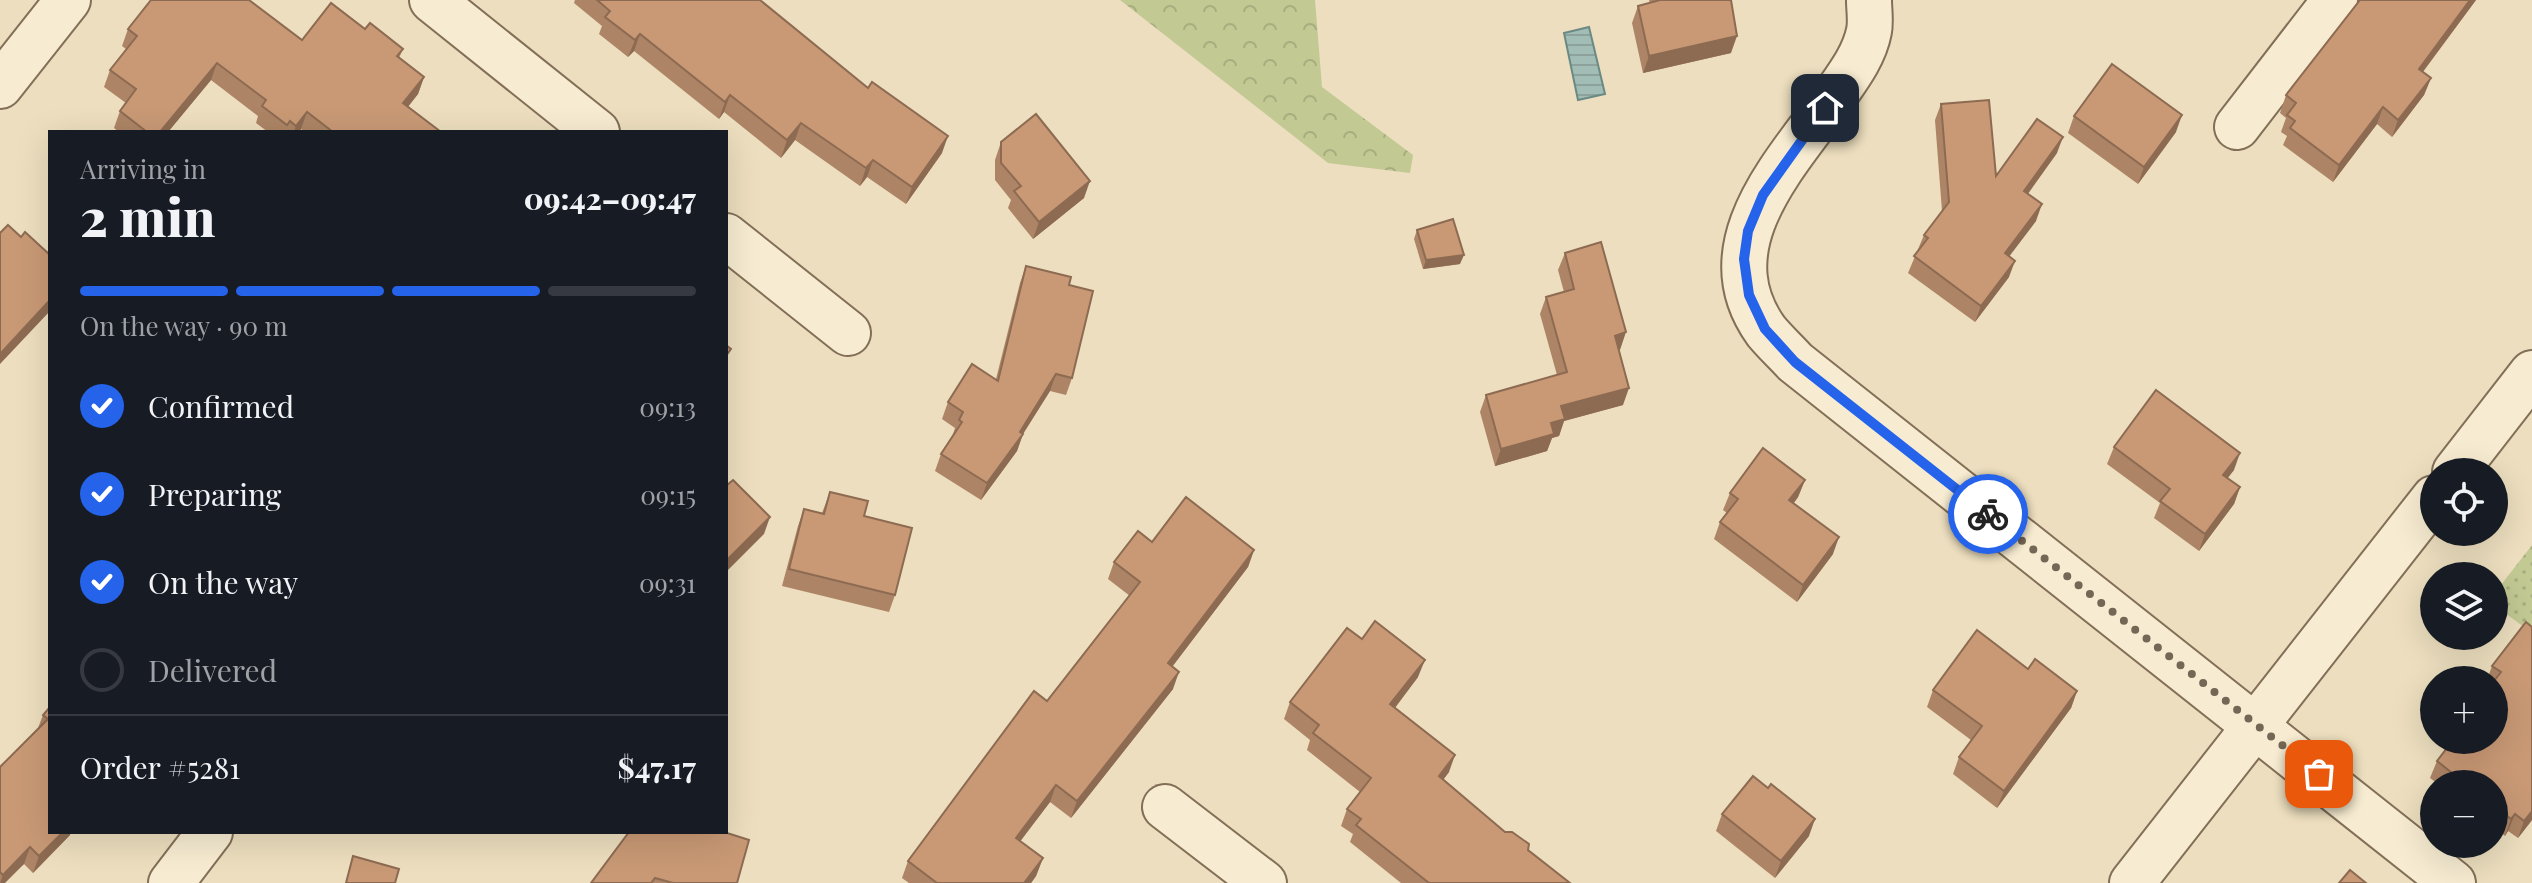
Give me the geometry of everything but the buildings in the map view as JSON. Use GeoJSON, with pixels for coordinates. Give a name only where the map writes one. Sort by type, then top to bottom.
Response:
{"type":"FeatureCollection","features":[{"type":"Feature","properties":{"kind":"street"},"geometry":{"type":"LineString","coordinates":[[0,86],[68,0]]}},
{"type":"Feature","properties":{"kind":"street"},"geometry":{"type":"LineString","coordinates":[[432,0],[594,130]]}},
{"type":"Feature","properties":{"kind":"street"},"geometry":{"type":"LineString","coordinates":[[1869,0],[1869,30],[1856,64],[1763,195],[1748,231],[1744,259],[1749,295],[1765,329],[1795,362],[2453,883]]}},
{"type":"Feature","properties":{"kind":"street"},"geometry":{"type":"LineString","coordinates":[[2237,127],[2335,0]]}},
{"type":"Feature","properties":{"kind":"street"},"geometry":{"type":"LineString","coordinates":[[728,238],[848,333]]}},
{"type":"Feature","properties":{"kind":"street"},"geometry":{"type":"LineString","coordinates":[[2466,458],[2532,373]]}},
{"type":"Feature","properties":{"kind":"street"},"geometry":{"type":"LineString","coordinates":[[2132,883],[2420,516]]}},
{"type":"Feature","properties":{"kind":"street"},"geometry":{"type":"LineString","coordinates":[[1165,807],[1264,883]]}},
{"type":"Feature","properties":{"kind":"street"},"geometry":{"type":"LineString","coordinates":[[171,883],[208,834]]}},
{"type":"Feature","properties":{"kind":"green space"},"geometry":{"type":"Polygon","coordinates":[[[1120,0],[1315,0],[1322,87],[1413,155],[1410,173],[1328,163],[1120,0]]]}},
{"type":"Feature","properties":{"kind":"green space"},"geometry":{"type":"Polygon","coordinates":[[[2532,545],[2532,633],[2508,615],[2508,576],[2532,545]]]}},
{"type":"Feature","properties":{"kind":"water"},"geometry":{"type":"Polygon","coordinates":[[[1589,27],[1605,94],[1578,100],[1564,33],[1589,27]]]}},
{"type":"Feature","properties":{"kind":"way so far"},"geometry":{"type":"LineString","coordinates":[[1988,514],[2319,774]]}},
{"type":"Feature","properties":{"kind":"route"},"geometry":{"type":"LineString","coordinates":[[1825,108],[1763,195],[1748,231],[1744,259],[1749,295],[1765,329],[1795,362],[1988,514]]}}]}
